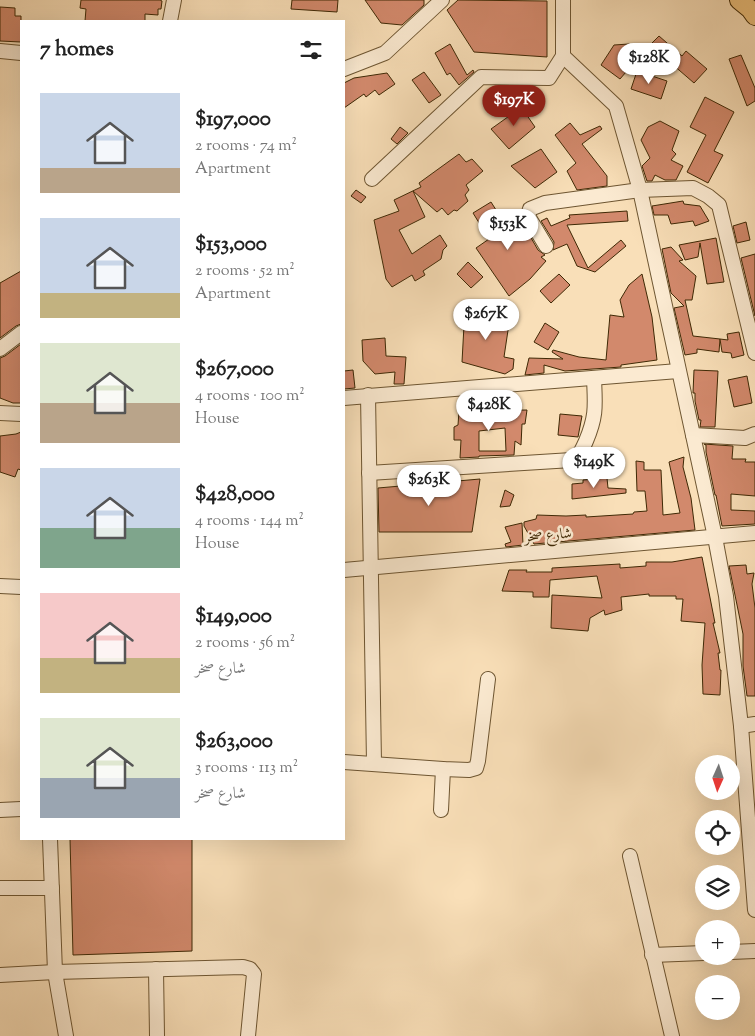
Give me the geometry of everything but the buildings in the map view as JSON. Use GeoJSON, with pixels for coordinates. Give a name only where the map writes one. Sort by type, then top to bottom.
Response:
{"type":"FeatureCollection","features":[{"type":"Feature","properties":{"kind":"main road"},"geometry":{"type":"LineString","coordinates":[[739,0],[755,16]]}},
{"type":"Feature","properties":{"kind":"street"},"geometry":{"type":"LineString","coordinates":[[170,20],[174,0]]}},
{"type":"Feature","properties":{"kind":"street"},"geometry":{"type":"LineString","coordinates":[[345,69],[385,53],[442,0]]}},
{"type":"Feature","properties":{"kind":"street"},"geometry":{"type":"LineString","coordinates":[[372,178],[481,77],[549,78],[563,56],[563,0]]}},
{"type":"Feature","properties":{"kind":"street"},"geometry":{"type":"LineString","coordinates":[[0,51],[20,53]]}},
{"type":"Feature","properties":{"kind":"street"},"geometry":{"type":"LineString","coordinates":[[563,56],[616,106],[640,190],[678,372],[716,537],[748,725],[755,910]]}},
{"type":"Feature","properties":{"kind":"street"},"geometry":{"type":"LineString","coordinates":[[546,246],[528,216],[528,211],[534,206],[640,190],[693,188],[708,196],[719,206],[755,353]]}},
{"type":"Feature","properties":{"kind":"street"},"geometry":{"type":"LineString","coordinates":[[0,349],[20,334]]}},
{"type":"Feature","properties":{"kind":"street"},"geometry":{"type":"LineString","coordinates":[[345,398],[678,372]]}},
{"type":"Feature","properties":{"kind":"street"},"geometry":{"type":"LineString","coordinates":[[369,473],[572,460],[582,452],[593,424],[595,410],[594,378]]}},
{"type":"Feature","properties":{"kind":"street"},"geometry":{"type":"LineString","coordinates":[[368,395],[374,763]]}},
{"type":"Feature","properties":{"kind":"street"},"geometry":{"type":"LineString","coordinates":[[0,413],[20,414]]}},
{"type":"Feature","properties":{"kind":"street"},"geometry":{"type":"LineString","coordinates":[[693,435],[745,438],[755,434]]}},
{"type":"Feature","properties":{"kind":"street","name":"شارع صخر"},"geometry":{"type":"LineString","coordinates":[[345,570],[755,533]]}},
{"type":"Feature","properties":{"kind":"street"},"geometry":{"type":"LineString","coordinates":[[0,586],[20,587]]}},
{"type":"Feature","properties":{"kind":"street"},"geometry":{"type":"LineString","coordinates":[[345,762],[443,770],[469,770],[476,768],[488,679]]}},
{"type":"Feature","properties":{"kind":"street"},"geometry":{"type":"LineString","coordinates":[[441,810],[443,770]]}},
{"type":"Feature","properties":{"kind":"street"},"geometry":{"type":"LineString","coordinates":[[0,810],[20,809]]}},
{"type":"Feature","properties":{"kind":"street"},"geometry":{"type":"LineString","coordinates":[[50,840],[54,972],[66,1036]]}},
{"type":"Feature","properties":{"kind":"street"},"geometry":{"type":"LineString","coordinates":[[630,856],[672,1036]]}},
{"type":"Feature","properties":{"kind":"street"},"geometry":{"type":"LineString","coordinates":[[0,888],[52,888]]}},
{"type":"Feature","properties":{"kind":"street"},"geometry":{"type":"LineString","coordinates":[[740,952],[755,951]]}},
{"type":"Feature","properties":{"kind":"street"},"geometry":{"type":"LineString","coordinates":[[652,955],[695,953]]}},
{"type":"Feature","properties":{"kind":"street"},"geometry":{"type":"LineString","coordinates":[[0,975],[243,967],[250,969],[254,974],[248,1036]]}},
{"type":"Feature","properties":{"kind":"street"},"geometry":{"type":"LineString","coordinates":[[156,969],[157,1036]]}}]}
